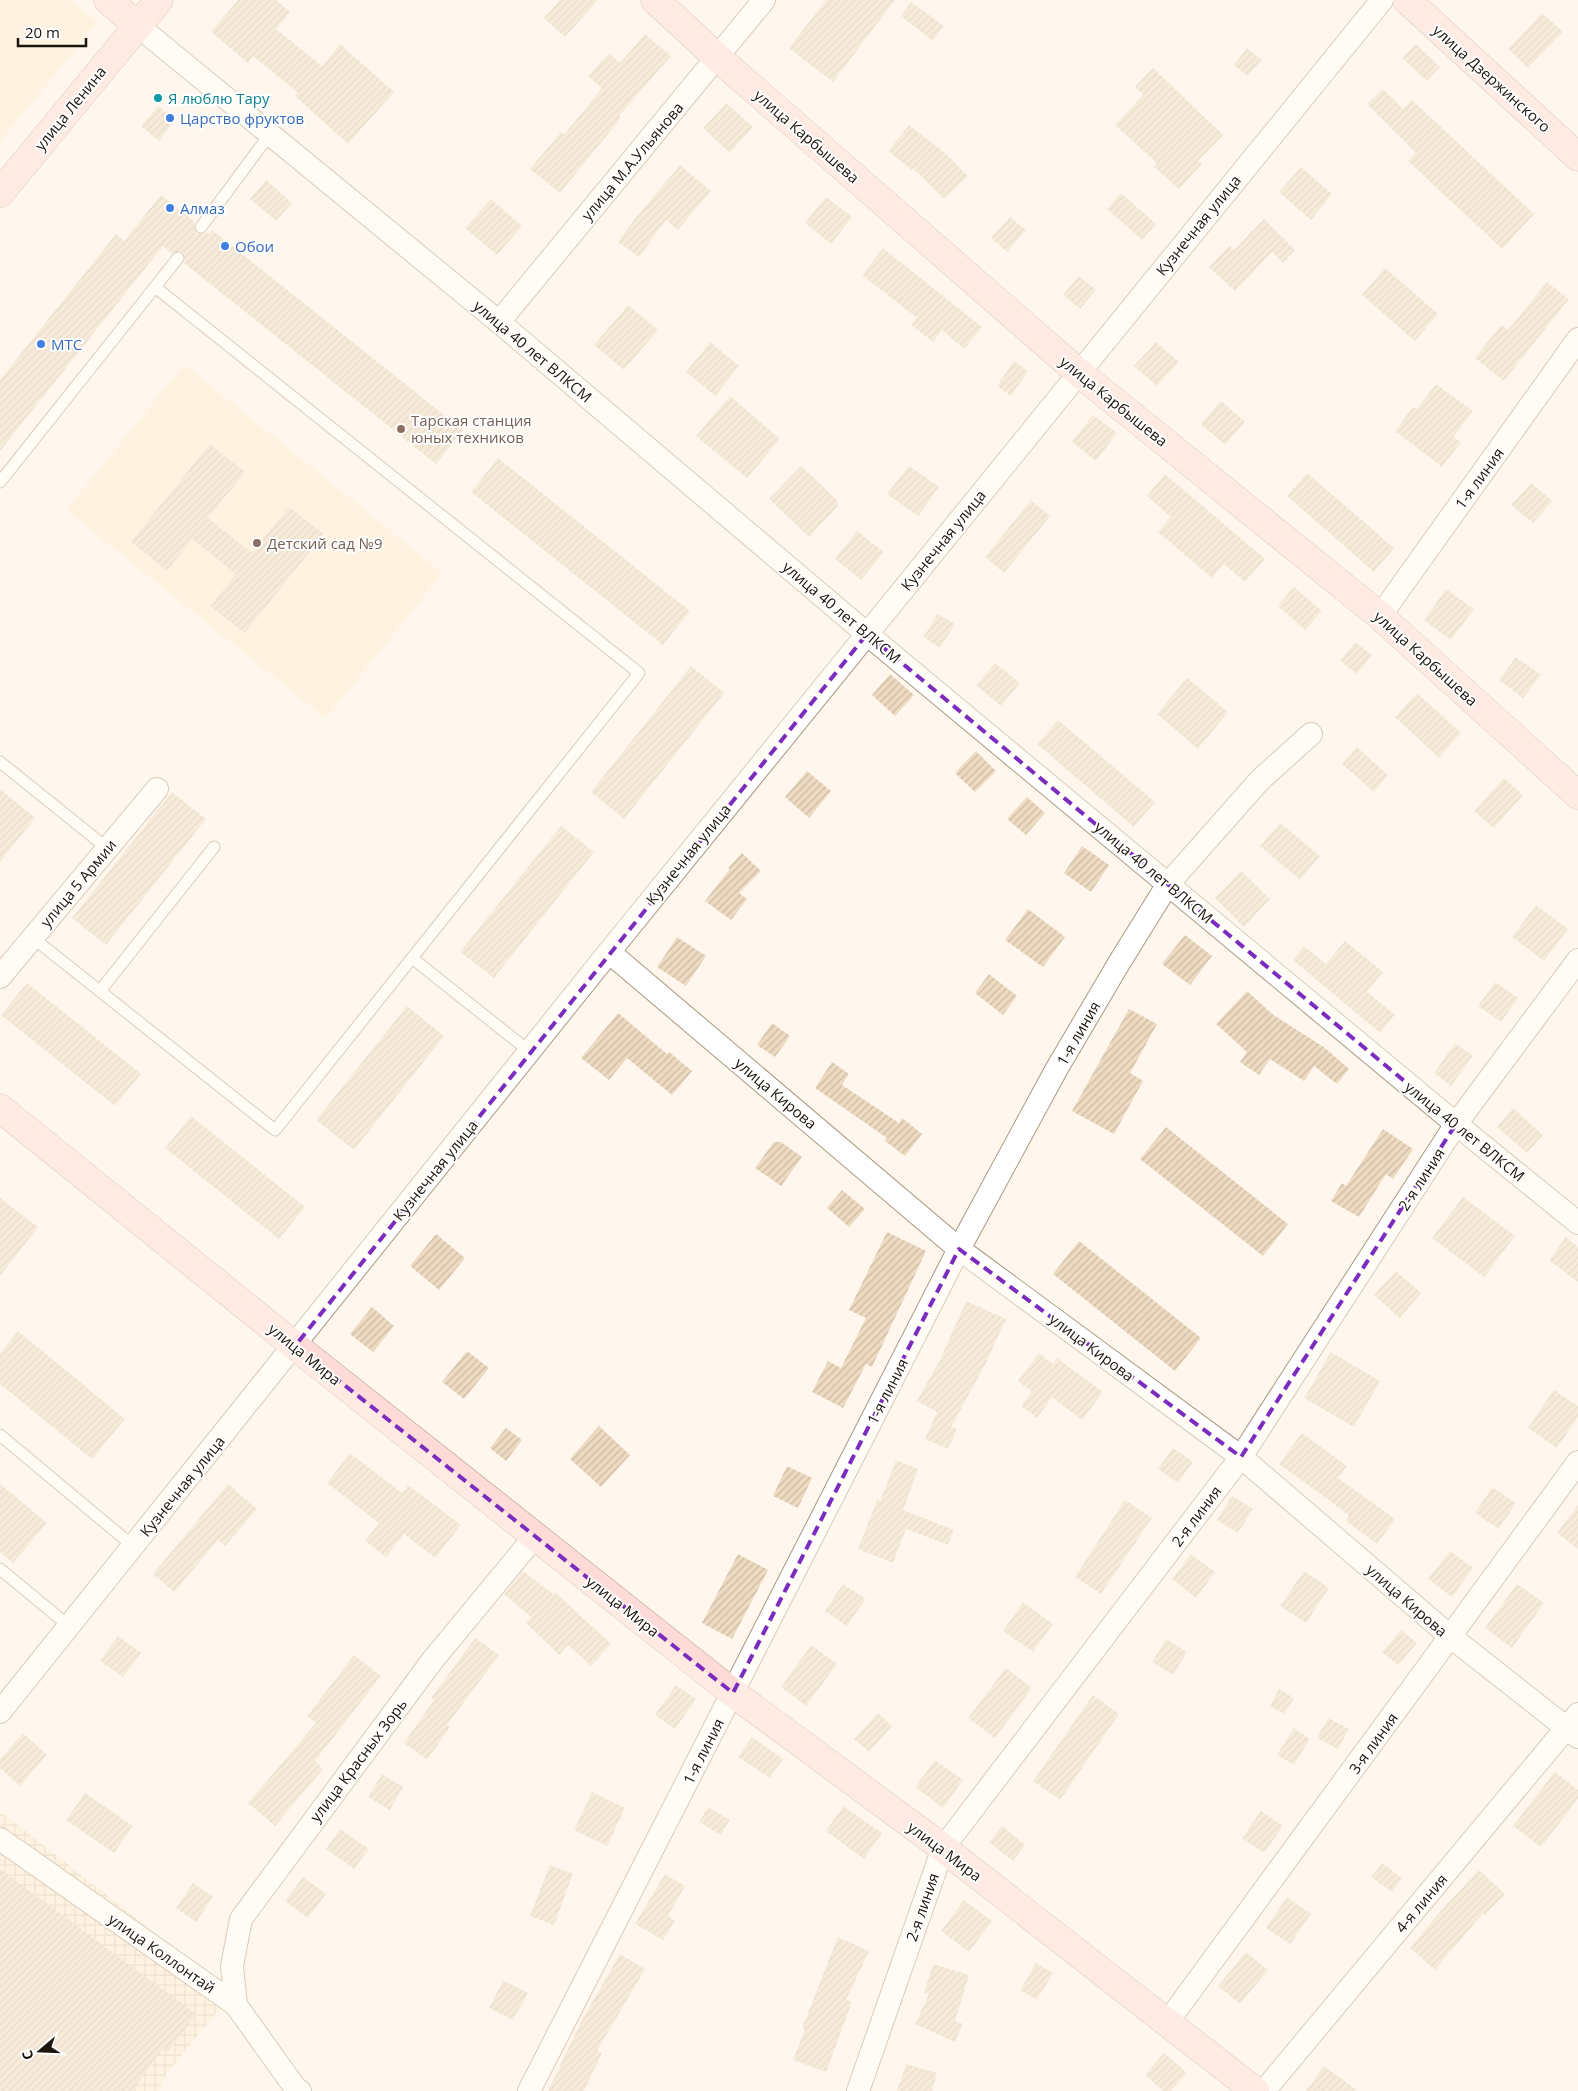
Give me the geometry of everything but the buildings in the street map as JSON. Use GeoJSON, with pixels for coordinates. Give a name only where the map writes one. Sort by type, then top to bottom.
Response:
{"type":"FeatureCollection","features":[{"type":"Feature","properties":{"kind":"main road","name":"улица 40 лет ВЛКСМ"},"geometry":{"type":"LineString","coordinates":[[108,0],[138,26]]}},
{"type":"Feature","properties":{"kind":"main road","name":"улица Ленина"},"geometry":{"type":"LineString","coordinates":[[0,193],[159,0]]}},
{"type":"Feature","properties":{"kind":"main road","name":"улица Карбышева"},"geometry":{"type":"LineString","coordinates":[[655,0],[718,58],[1078,372],[1380,616],[1578,795]]}},
{"type":"Feature","properties":{"kind":"main road","name":"улица Дзержинского"},"geometry":{"type":"LineString","coordinates":[[1407,0],[1578,157]]}},
{"type":"Feature","properties":{"kind":"main road","name":"улица Мира"},"geometry":{"type":"LineString","coordinates":[[0,1108],[295,1346],[733,1693],[943,1848],[1166,2024],[1255,2091]]}},
{"type":"Feature","properties":{"kind":"street","name":"улица М.А.Ульянова"},"geometry":{"type":"LineString","coordinates":[[499,322],[764,0]]}},
{"type":"Feature","properties":{"kind":"street","name":"Кузнечная улица"},"geometry":{"type":"LineString","coordinates":[[0,1712],[609,952],[1078,372],[1382,0]]}},
{"type":"Feature","properties":{"kind":"street","name":"улица 40 лет ВЛКСМ"},"geometry":{"type":"LineString","coordinates":[[138,26],[499,322],[868,634],[1456,1124],[1578,1223]]}},
{"type":"Feature","properties":{"kind":"street","name":"1-я линия"},"geometry":{"type":"LineString","coordinates":[[1380,616],[1578,340]]}},
{"type":"Feature","properties":{"kind":"street","name":"1-я линия"},"geometry":{"type":"LineString","coordinates":[[529,2091],[960,1249],[1056,1070],[1168,884],[1260,780],[1311,734]]}},
{"type":"Feature","properties":{"kind":"street","name":"улица 5 Армии"},"geometry":{"type":"LineString","coordinates":[[0,977],[157,789]]}},
{"type":"Feature","properties":{"kind":"street","name":"улица Кирова"},"geometry":{"type":"LineString","coordinates":[[609,952],[960,1249],[1241,1457],[1451,1637],[1574,1726]]}},
{"type":"Feature","properties":{"kind":"street","name":"2-я линия"},"geometry":{"type":"LineString","coordinates":[[858,2091],[943,1848],[1241,1457],[1456,1124],[1578,960]]}},
{"type":"Feature","properties":{"kind":"street","name":"3-я линия"},"geometry":{"type":"LineString","coordinates":[[1166,2024],[1578,1462]]}},
{"type":"Feature","properties":{"kind":"street","name":"улица Красных Зорь"},"geometry":{"type":"LineString","coordinates":[[236,2005],[232,1966],[240,1919],[432,1661],[534,1536]]}},
{"type":"Feature","properties":{"kind":"street","name":"4-я линия"},"geometry":{"type":"LineString","coordinates":[[1264,2091],[1574,1726]]}},
{"type":"Feature","properties":{"kind":"street","name":"улица Коллонтай"},"geometry":{"type":"LineString","coordinates":[[0,1839],[236,2005],[296,2089],[300,2091]]}},
{"type":"Feature","properties":{"kind":"lane"},"geometry":{"type":"LineString","coordinates":[[202,227],[270,134]]}},
{"type":"Feature","properties":{"kind":"lane"},"geometry":{"type":"LineString","coordinates":[[0,482],[178,258]]}},
{"type":"Feature","properties":{"kind":"lane"},"geometry":{"type":"LineString","coordinates":[[33,938],[275,1130],[639,673],[155,287]]}},
{"type":"Feature","properties":{"kind":"lane"},"geometry":{"type":"LineString","coordinates":[[0,762],[107,848]]}},
{"type":"Feature","properties":{"kind":"lane"},"geometry":{"type":"LineString","coordinates":[[100,991],[214,848]]}},
{"type":"Feature","properties":{"kind":"lane"},"geometry":{"type":"LineString","coordinates":[[412,958],[529,1052]]}},
{"type":"Feature","properties":{"kind":"lane"},"geometry":{"type":"LineString","coordinates":[[0,1435],[133,1546]]}},
{"type":"Feature","properties":{"kind":"lane"},"geometry":{"type":"LineString","coordinates":[[0,1569],[69,1626]]}},
{"type":"Feature","properties":{"kind":"highlighted area"},"geometry":{"type":"Polygon","coordinates":[[[867,634],[1456,1124],[1241,1457],[959,1249],[733,1693],[295,1346],[867,634]]]}},
{"type":"Feature","properties":{"kind":"shaded area"},"geometry":{"type":"Polygon","coordinates":[[[0,0],[70,0],[98,22],[0,142],[0,0]]]}},
{"type":"Feature","properties":{"kind":"shaded area","name":"Детский сад №9"},"geometry":{"type":"Polygon","coordinates":[[[184,364],[443,573],[326,719],[66,510],[184,364]]]}},
{"type":"Feature","properties":{"kind":"shaded area"},"geometry":{"type":"Polygon","coordinates":[[[0,1811],[219,1983],[223,2005],[166,2074],[159,2091],[0,2091],[0,1811]]]}},
{"type":"Feature","properties":{"kind":"place","name":"Я люблю Тару"},"geometry":{"type":"Point","coordinates":[158,98]}},
{"type":"Feature","properties":{"kind":"place","name":"Царство фруктов"},"geometry":{"type":"Point","coordinates":[170,118]}},
{"type":"Feature","properties":{"kind":"place","name":"Алмаз"},"geometry":{"type":"Point","coordinates":[170,208]}},
{"type":"Feature","properties":{"kind":"place","name":"Обои"},"geometry":{"type":"Point","coordinates":[225,246]}},
{"type":"Feature","properties":{"kind":"place","name":"МТС"},"geometry":{"type":"Point","coordinates":[41,344]}},
{"type":"Feature","properties":{"kind":"place","name":"Тарская станция юных техников"},"geometry":{"type":"Point","coordinates":[401,429]}},
{"type":"Feature","properties":{"kind":"place","name":"Детский сад №9"},"geometry":{"type":"Point","coordinates":[257,543]}}]}
